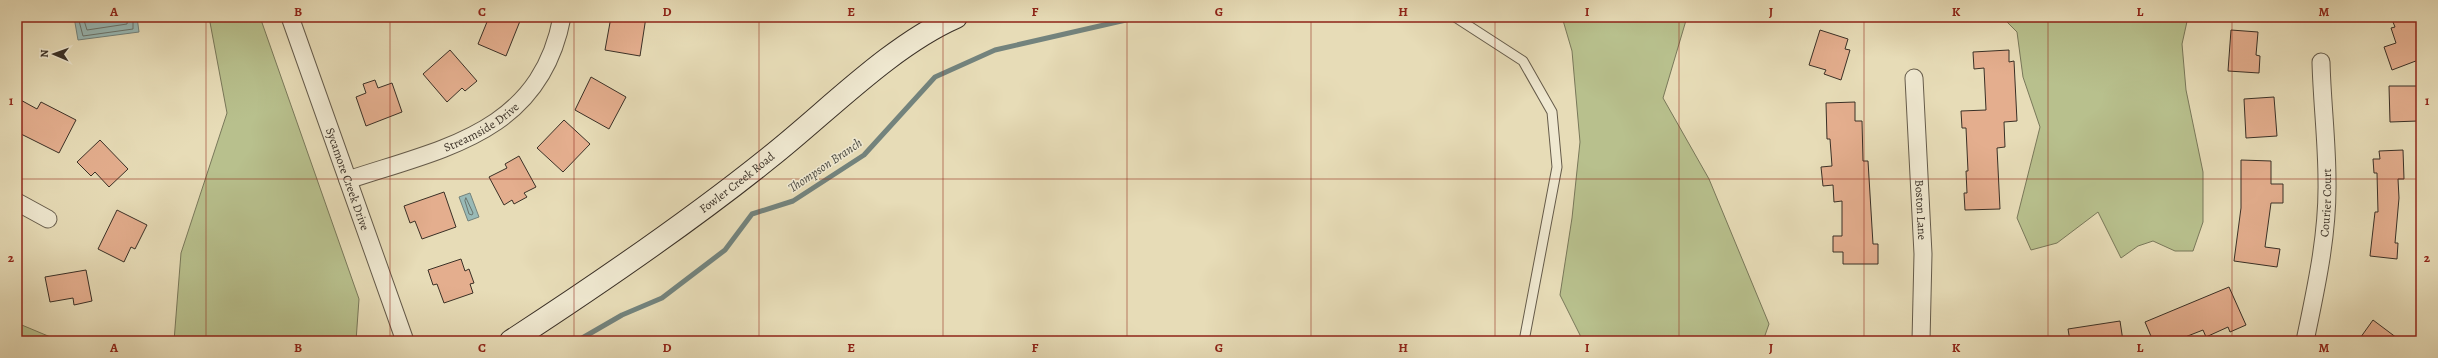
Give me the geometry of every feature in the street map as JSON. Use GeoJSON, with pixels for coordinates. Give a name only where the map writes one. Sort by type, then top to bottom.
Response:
{"type":"FeatureCollection","features":[{"type":"Feature","properties":{"kind":"main road","name":"Fowler Creek Road"},"geometry":{"type":"LineString","coordinates":[[511,341],[594,287],[735,185],[907,45],[956,17]]}},
{"type":"Feature","properties":{"kind":"street","name":"Sycamore Creek Drive"},"geometry":{"type":"LineString","coordinates":[[290,17],[405,341]]}},
{"type":"Feature","properties":{"kind":"street","name":"Streamside Drive"},"geometry":{"type":"LineString","coordinates":[[348,180],[461,140],[504,117],[522,101],[539,80],[556,43],[562,17]]}},
{"type":"Feature","properties":{"kind":"street","name":"Courier Court"},"geometry":{"type":"LineString","coordinates":[[2305,341],[2321,265],[2326,211],[2327,181],[2321,62]]}},
{"type":"Feature","properties":{"kind":"street","name":"Boston Lane"},"geometry":{"type":"LineString","coordinates":[[1914,78],[1923,254],[1921,341]]}},
{"type":"Feature","properties":{"kind":"street"},"geometry":{"type":"LineString","coordinates":[[17,202],[48,219]]}},
{"type":"Feature","properties":{"kind":"lane"},"geometry":{"type":"LineString","coordinates":[[1455,17],[1523,61],[1552,112],[1557,167],[1524,341]]}},
{"type":"Feature","properties":{"kind":"green space"},"geometry":{"type":"Polygon","coordinates":[[[209,17],[260,17],[359,299],[356,341],[174,341],[181,253],[227,113],[209,17]]]}},
{"type":"Feature","properties":{"kind":"green space"},"geometry":{"type":"Polygon","coordinates":[[[1562,17],[1687,17],[1663,98],[1709,179],[1769,324],[1763,341],[1583,341],[1560,295],[1572,218],[1580,142],[1572,51],[1562,17]]]}},
{"type":"Feature","properties":{"kind":"green space"},"geometry":{"type":"Polygon","coordinates":[[[2002,17],[2188,17],[2182,44],[2186,90],[2203,172],[2203,222],[2193,251],[2175,251],[2153,241],[2138,246],[2121,258],[2098,212],[2057,243],[2031,250],[2017,218],[2040,127],[2023,77],[2017,32],[2002,17]]]}},
{"type":"Feature","properties":{"kind":"green space"},"geometry":{"type":"Polygon","coordinates":[[[17,323],[60,341],[17,341],[17,323]]]}},
{"type":"Feature","properties":{"kind":"water"},"geometry":{"type":"Polygon","coordinates":[[[74,17],[137,17],[139,32],[78,40],[74,17]]]}},
{"type":"Feature","properties":{"kind":"water"},"geometry":{"type":"Polygon","coordinates":[[[470,193],[479,217],[468,221],[459,197],[470,193]]]}},
{"type":"Feature","properties":{"kind":"building"},"geometry":{"type":"Polygon","coordinates":[[[489,17],[511,17],[520,21],[506,56],[478,44],[489,17]]]}},
{"type":"Feature","properties":{"kind":"building"},"geometry":{"type":"Polygon","coordinates":[[[611,17],[646,17],[640,56],[605,50],[611,17]]]}},
{"type":"Feature","properties":{"kind":"building"},"geometry":{"type":"Polygon","coordinates":[[[2391,17],[2421,17],[2421,59],[2392,70],[2384,47],[2396,43],[2391,28],[2395,27],[2391,17]]]}},
{"type":"Feature","properties":{"kind":"building"},"geometry":{"type":"Polygon","coordinates":[[[1820,30],[1848,39],[1845,49],[1850,50],[1841,80],[1824,74],[1826,70],[1809,65],[1820,30]]]}},
{"type":"Feature","properties":{"kind":"building"},"geometry":{"type":"Polygon","coordinates":[[[2231,30],[2258,32],[2256,55],[2260,56],[2259,73],[2228,71],[2231,30]]]}},
{"type":"Feature","properties":{"kind":"building"},"geometry":{"type":"Polygon","coordinates":[[[450,50],[477,81],[465,91],[462,88],[447,102],[423,74],[450,50]]]}},
{"type":"Feature","properties":{"kind":"building"},"geometry":{"type":"Polygon","coordinates":[[[2009,50],[2009,62],[2014,61],[2017,121],[2004,122],[2005,147],[1997,148],[2000,209],[1965,210],[1964,193],[1967,193],[1966,171],[1968,171],[1966,128],[1962,128],[1961,111],[1986,110],[1984,68],[1974,69],[1973,52],[2009,50]]]}},
{"type":"Feature","properties":{"kind":"building"},"geometry":{"type":"Polygon","coordinates":[[[591,77],[626,97],[609,129],[575,110],[591,77]]]}},
{"type":"Feature","properties":{"kind":"building"},"geometry":{"type":"Polygon","coordinates":[[[375,80],[378,88],[392,83],[402,112],[366,126],[356,97],[366,93],[363,84],[375,80]]]}},
{"type":"Feature","properties":{"kind":"building"},"geometry":{"type":"Polygon","coordinates":[[[2389,86],[2417,86],[2418,121],[2390,122],[2389,86]]]}},
{"type":"Feature","properties":{"kind":"building"},"geometry":{"type":"Polygon","coordinates":[[[2274,97],[2277,136],[2246,138],[2244,99],[2274,97]]]}},
{"type":"Feature","properties":{"kind":"building"},"geometry":{"type":"Polygon","coordinates":[[[17,98],[37,109],[41,102],[76,120],[59,153],[17,132],[17,98]]]}},
{"type":"Feature","properties":{"kind":"building"},"geometry":{"type":"Polygon","coordinates":[[[1855,102],[1855,121],[1862,121],[1863,161],[1868,161],[1873,244],[1878,244],[1878,264],[1843,264],[1843,252],[1833,252],[1833,236],[1842,236],[1842,201],[1834,202],[1833,185],[1823,186],[1821,167],[1832,166],[1830,139],[1827,139],[1826,103],[1855,102]]]}},
{"type":"Feature","properties":{"kind":"building"},"geometry":{"type":"Polygon","coordinates":[[[564,120],[590,144],[563,172],[537,148],[564,120]]]}},
{"type":"Feature","properties":{"kind":"building"},"geometry":{"type":"Polygon","coordinates":[[[100,140],[128,169],[109,187],[95,172],[91,176],[77,162],[100,140]]]}},
{"type":"Feature","properties":{"kind":"building"},"geometry":{"type":"Polygon","coordinates":[[[2403,150],[2404,179],[2398,179],[2399,198],[2395,243],[2398,243],[2397,259],[2370,256],[2375,212],[2378,212],[2377,173],[2374,173],[2373,159],[2380,159],[2379,151],[2403,150]]]}},
{"type":"Feature","properties":{"kind":"building"},"geometry":{"type":"Polygon","coordinates":[[[519,156],[536,187],[524,193],[527,197],[514,204],[512,200],[504,205],[489,177],[507,168],[505,164],[519,156]]]}},
{"type":"Feature","properties":{"kind":"building"},"geometry":{"type":"Polygon","coordinates":[[[2241,160],[2271,161],[2271,184],[2283,184],[2283,203],[2271,203],[2265,247],[2280,249],[2277,267],[2234,261],[2241,208],[2241,160]]]}},
{"type":"Feature","properties":{"kind":"building"},"geometry":{"type":"Polygon","coordinates":[[[444,192],[456,227],[422,239],[415,221],[410,223],[404,206],[444,192]]]}},
{"type":"Feature","properties":{"kind":"building"},"geometry":{"type":"Polygon","coordinates":[[[117,210],[147,225],[135,249],[131,247],[124,262],[98,249],[117,210]]]}},
{"type":"Feature","properties":{"kind":"building"},"geometry":{"type":"Polygon","coordinates":[[[461,259],[465,271],[469,269],[474,283],[470,284],[473,293],[444,303],[437,284],[433,285],[428,270],[461,259]]]}},
{"type":"Feature","properties":{"kind":"building"},"geometry":{"type":"Polygon","coordinates":[[[86,270],[92,301],[74,305],[73,298],[50,302],[45,277],[86,270]]]}},
{"type":"Feature","properties":{"kind":"building"},"geometry":{"type":"Polygon","coordinates":[[[2229,287],[2246,325],[2230,332],[2228,327],[2206,337],[2203,330],[2175,341],[2153,341],[2145,322],[2229,287]]]}},
{"type":"Feature","properties":{"kind":"building"},"geometry":{"type":"Polygon","coordinates":[[[2373,320],[2401,341],[2358,341],[2373,320]]]}},
{"type":"Feature","properties":{"kind":"building"},"geometry":{"type":"Polygon","coordinates":[[[2120,321],[2123,341],[2070,341],[2068,329],[2120,321]]]}},
{"type":"Feature","properties":{"kind":"waterway","name":"Thompson Branch"},"geometry":{"type":"LineString","coordinates":[[577,341],[622,315],[662,298],[725,250],[752,214],[793,201],[864,155],[935,77],[995,50],[1139,17]]}}]}
